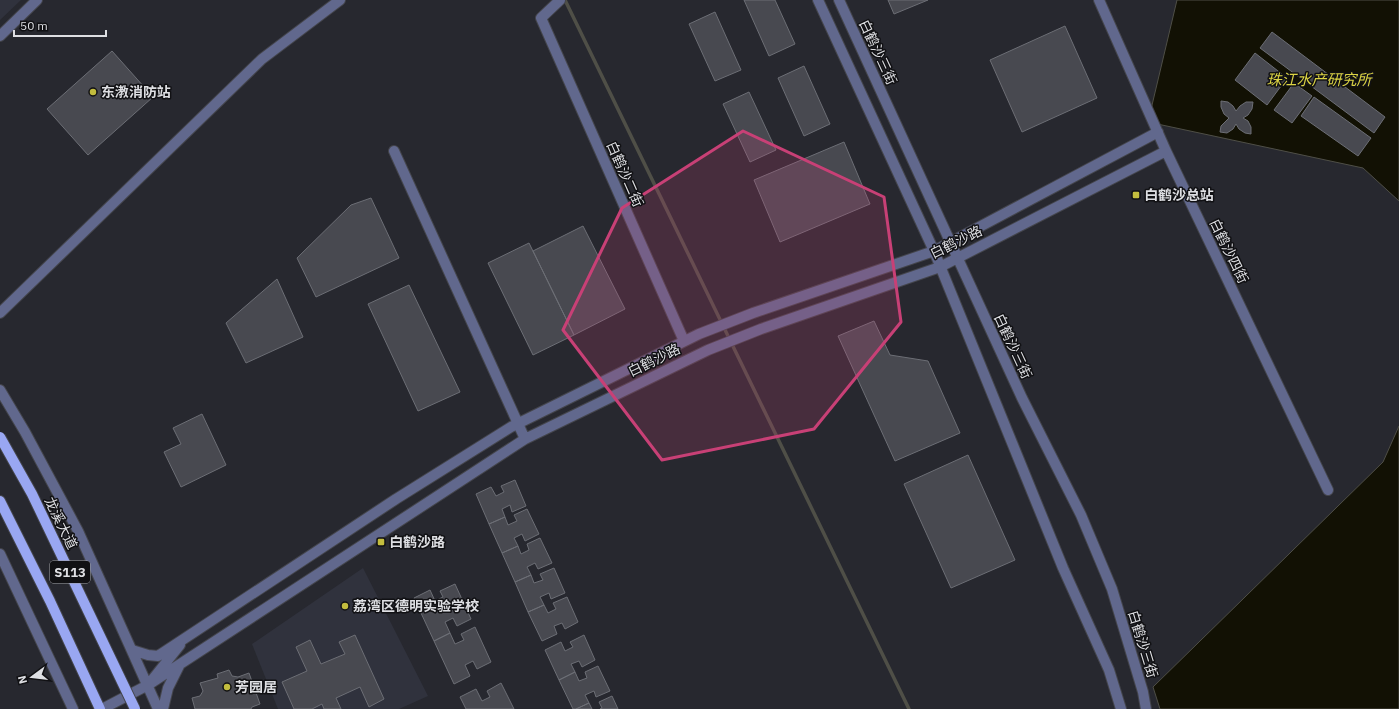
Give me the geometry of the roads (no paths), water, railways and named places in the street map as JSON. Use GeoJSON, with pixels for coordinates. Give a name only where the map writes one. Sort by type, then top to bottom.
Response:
{"type":"FeatureCollection","features":[{"type":"Feature","properties":{"kind":"main road","name":"龙溪大道"},"geometry":{"type":"LineString","coordinates":[[0,438],[35,500],[134,709]]}},
{"type":"Feature","properties":{"kind":"main road","name":"S113"},"geometry":{"type":"LineString","coordinates":[[0,501],[50,601],[101,709]]}},
{"type":"Feature","properties":{"kind":"street"},"geometry":{"type":"LineString","coordinates":[[0,36],[37,0]]}},
{"type":"Feature","properties":{"kind":"street"},"geometry":{"type":"LineString","coordinates":[[0,312],[262,59],[340,0]]}},
{"type":"Feature","properties":{"kind":"street"},"geometry":{"type":"LineString","coordinates":[[818,0],[934,251],[1063,568],[1109,670],[1122,709]]}},
{"type":"Feature","properties":{"kind":"street","name":"白鹤沙三街"},"geometry":{"type":"LineString","coordinates":[[838,0],[1022,398],[1081,515],[1112,589],[1143,692],[1146,709]]}},
{"type":"Feature","properties":{"kind":"street","name":"白鹤沙四街"},"geometry":{"type":"LineString","coordinates":[[1099,0],[1166,151],[1328,490]]}},
{"type":"Feature","properties":{"kind":"street","name":"白鹤沙二街"},"geometry":{"type":"LineString","coordinates":[[559,1],[541,18],[684,341]]}},
{"type":"Feature","properties":{"kind":"street","name":"白鹤沙路"},"geometry":{"type":"LineString","coordinates":[[132,650],[148,655],[158,656],[391,502],[518,423],[699,334],[753,313],[934,251],[1158,132]]}},
{"type":"Feature","properties":{"kind":"street"},"geometry":{"type":"LineString","coordinates":[[394,151],[525,439]]}},
{"type":"Feature","properties":{"kind":"street","name":"白鹤沙路"},"geometry":{"type":"LineString","coordinates":[[101,709],[148,685],[525,439],[708,350],[761,329],[940,267],[1166,151]]}},
{"type":"Feature","properties":{"kind":"street"},"geometry":{"type":"LineString","coordinates":[[0,390],[32,445],[74,524],[158,709]]}},
{"type":"Feature","properties":{"kind":"street"},"geometry":{"type":"LineString","coordinates":[[0,554],[73,709]]}},
{"type":"Feature","properties":{"kind":"street"},"geometry":{"type":"LineString","coordinates":[[148,685],[185,639]]}},
{"type":"Feature","properties":{"kind":"street"},"geometry":{"type":"LineString","coordinates":[[163,709],[168,688],[180,664]]}},
{"type":"Feature","properties":{"kind":"water","name":"珠江水产研究所"},"geometry":{"type":"Polygon","coordinates":[[[1177,0],[1399,0],[1399,201],[1363,168],[1148,122],[1177,0]]]}},
{"type":"Feature","properties":{"kind":"water"},"geometry":{"type":"Polygon","coordinates":[[[1399,426],[1399,709],[1160,709],[1153,687],[1383,462],[1399,426]]]}},
{"type":"Feature","properties":{"kind":"waterway"},"geometry":{"type":"LineString","coordinates":[[565,0],[909,709]]}},
{"type":"Feature","properties":{"kind":"place","name":"东漖消防站"},"geometry":{"type":"Point","coordinates":[93,92]}},
{"type":"Feature","properties":{"kind":"place","name":"白鹤沙总站"},"geometry":{"type":"Point","coordinates":[1136,195]}},
{"type":"Feature","properties":{"kind":"place","name":"白鹤沙路"},"geometry":{"type":"Point","coordinates":[381,542]}},
{"type":"Feature","properties":{"kind":"place","name":"荔湾区德明实验学校"},"geometry":{"type":"Point","coordinates":[345,606]}},
{"type":"Feature","properties":{"kind":"place","name":"芳园居"},"geometry":{"type":"Point","coordinates":[227,687]}}]}
